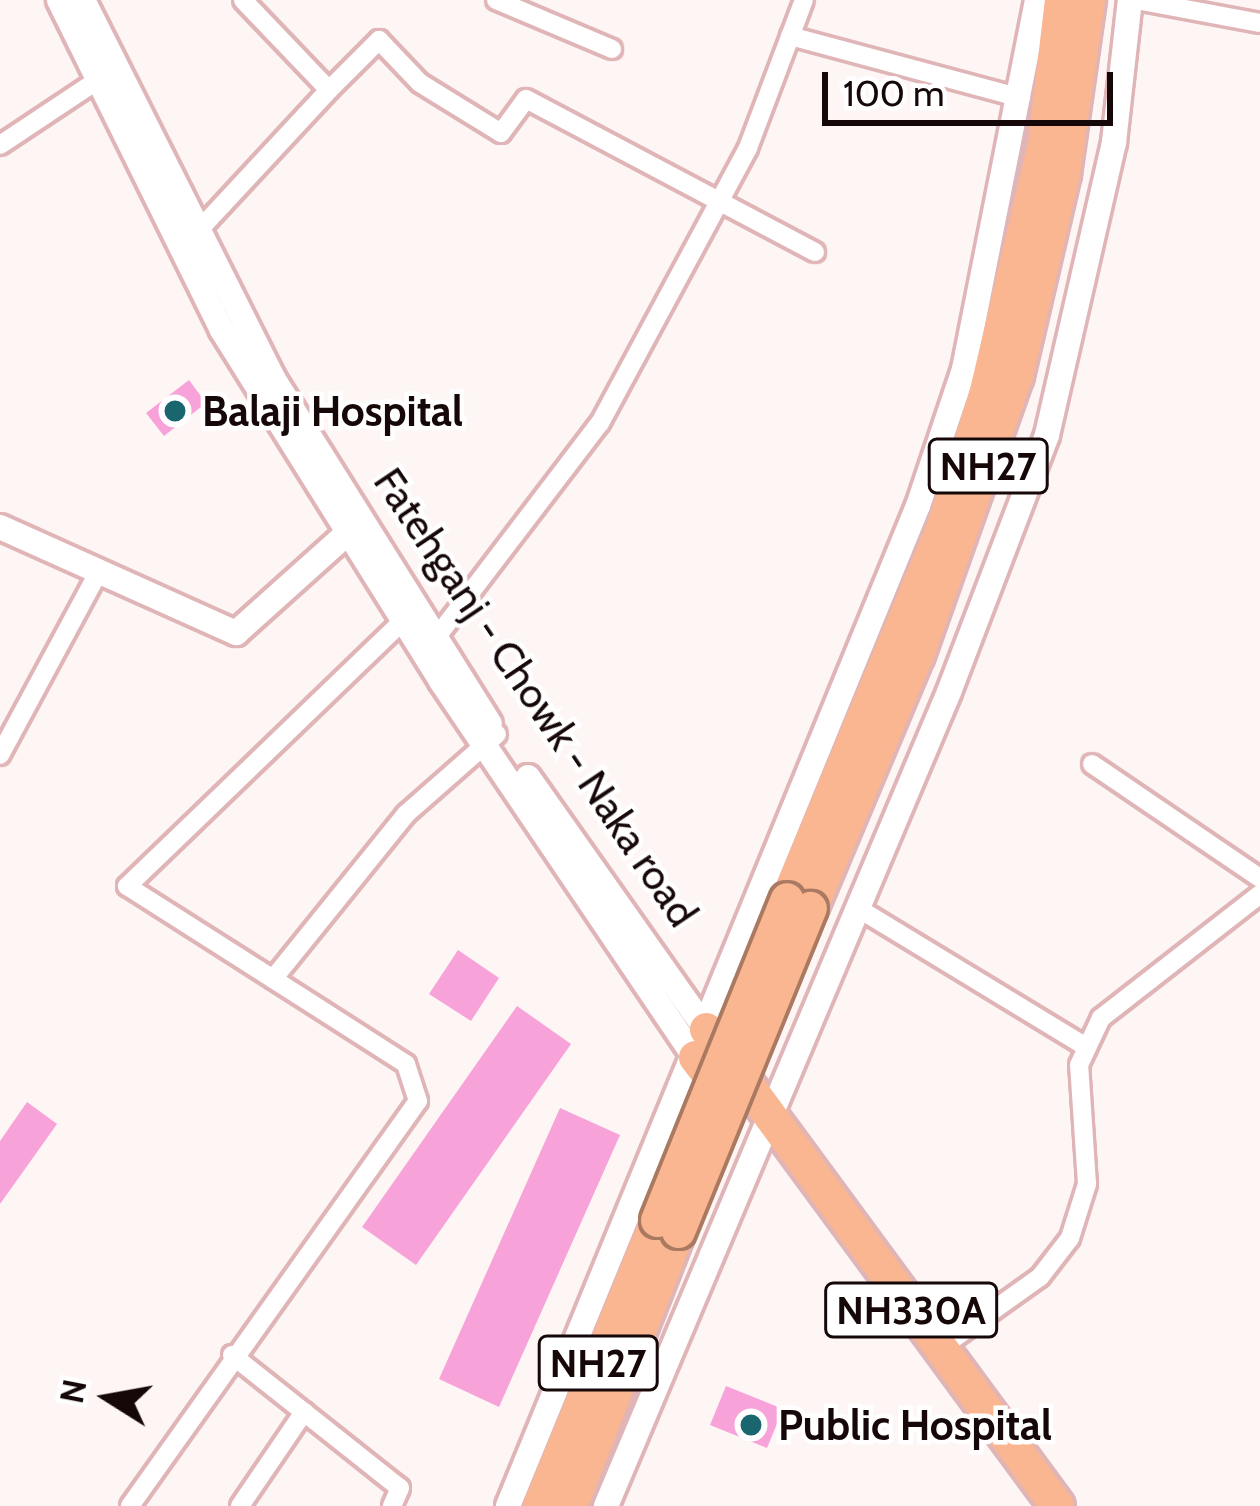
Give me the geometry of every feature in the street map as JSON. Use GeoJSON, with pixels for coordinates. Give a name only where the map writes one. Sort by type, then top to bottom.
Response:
{"type":"FeatureCollection","features":[{"type":"Feature","properties":{"kind":"highway","name":"NH27"},"geometry":{"type":"LineString","coordinates":[[539,1506],[667,1226],[798,904],[944,523],[985,395],[1044,144],[1061,0]]}},
{"type":"Feature","properties":{"kind":"highway","name":"NH27"},"geometry":{"type":"LineString","coordinates":[[798,904],[933,615],[1016,375],[1064,173],[1088,0]]}},
{"type":"Feature","properties":{"kind":"highway","name":"Fatehganj - Chowk - Naka road"},"geometry":{"type":"LineString","coordinates":[[701,1043],[761,1125]]}},
{"type":"Feature","properties":{"kind":"highway","name":"NH330A"},"geometry":{"type":"LineString","coordinates":[[761,1125],[939,1348],[1057,1506]]}},
{"type":"Feature","properties":{"kind":"highway","name":"NH330A"},"geometry":{"type":"LineString","coordinates":[[761,1125],[1037,1506]]}},
{"type":"Feature","properties":{"kind":"highway","name":"NH27"},"geometry":{"type":"LineString","coordinates":[[570,1506],[667,1226]]}},
{"type":"Feature","properties":{"kind":"street"},"geometry":{"type":"LineString","coordinates":[[59,0],[222,330],[491,740],[406,814],[273,979]]}},
{"type":"Feature","properties":{"kind":"street","name":"Fatehganj - Chowk - Naka road"},"geometry":{"type":"LineString","coordinates":[[83,0],[354,527]]}},
{"type":"Feature","properties":{"kind":"street"},"geometry":{"type":"LineString","coordinates":[[243,0],[329,90]]}},
{"type":"Feature","properties":{"kind":"street"},"geometry":{"type":"LineString","coordinates":[[496,0],[612,49]]}},
{"type":"Feature","properties":{"kind":"street"},"geometry":{"type":"LineString","coordinates":[[436,638],[600,423],[720,202],[804,0]]}},
{"type":"Feature","properties":{"kind":"street"},"geometry":{"type":"LineString","coordinates":[[508,1506],[701,1043],[957,391],[1021,98],[1037,0]]}},
{"type":"Feature","properties":{"kind":"street"},"geometry":{"type":"LineString","coordinates":[[606,1506],[1047,435],[1114,142],[1134,0],[1260,22]]}},
{"type":"Feature","properties":{"kind":"street"},"geometry":{"type":"LineString","coordinates":[[790,36],[1021,98]]}},
{"type":"Feature","properties":{"kind":"street"},"geometry":{"type":"LineString","coordinates":[[199,230],[379,40],[419,83],[501,133],[526,99],[815,252]]}},
{"type":"Feature","properties":{"kind":"street"},"geometry":{"type":"LineString","coordinates":[[0,145],[101,78]]}},
{"type":"Feature","properties":{"kind":"street"},"geometry":{"type":"LineString","coordinates":[[0,527],[236,633],[354,527]]}},
{"type":"Feature","properties":{"kind":"street"},"geometry":{"type":"LineString","coordinates":[[0,755],[99,571]]}},
{"type":"Feature","properties":{"kind":"street"},"geometry":{"type":"LineString","coordinates":[[130,1506],[232,1354],[418,1102],[406,1064],[127,886],[409,614]]}},
{"type":"Feature","properties":{"kind":"street","name":"Fatehganj - Chowk - Naka road"},"geometry":{"type":"LineString","coordinates":[[409,614],[436,638],[491,740],[701,1043]]}},
{"type":"Feature","properties":{"kind":"street"},"geometry":{"type":"LineString","coordinates":[[1092,764],[1260,878]]}},
{"type":"Feature","properties":{"kind":"street"},"geometry":{"type":"LineString","coordinates":[[939,1348],[1040,1277],[1070,1238],[1087,1184],[1076,1084],[1085,1046],[1132,987],[1260,894]]}},
{"type":"Feature","properties":{"kind":"street"},"geometry":{"type":"LineString","coordinates":[[856,907],[1085,1046]]}},
{"type":"Feature","properties":{"kind":"street"},"geometry":{"type":"LineString","coordinates":[[232,1354],[400,1488],[392,1506]]}},
{"type":"Feature","properties":{"kind":"street"},"geometry":{"type":"LineString","coordinates":[[240,1506],[304,1412]]}},
{"type":"Feature","properties":{"kind":"building"},"geometry":{"type":"Polygon","coordinates":[[[189,380],[206,403],[164,436],[146,413],[189,380]]]}},
{"type":"Feature","properties":{"kind":"building"},"geometry":{"type":"Polygon","coordinates":[[[458,950],[499,978],[471,1021],[429,994],[458,950]]]}},
{"type":"Feature","properties":{"kind":"building"},"geometry":{"type":"Polygon","coordinates":[[[517,1006],[571,1044],[416,1265],[362,1227],[517,1006]]]}},
{"type":"Feature","properties":{"kind":"building"},"geometry":{"type":"Polygon","coordinates":[[[27,1102],[57,1124],[0,1204],[0,1141],[27,1102]]]}},
{"type":"Feature","properties":{"kind":"building"},"geometry":{"type":"Polygon","coordinates":[[[560,1108],[620,1135],[499,1407],[439,1379],[560,1108]]]}},
{"type":"Feature","properties":{"kind":"building"},"geometry":{"type":"Polygon","coordinates":[[[726,1386],[783,1409],[767,1448],[710,1425],[726,1386]]]}},
{"type":"Feature","properties":{"kind":"place","name":"Balaji Hospital"},"geometry":{"type":"Point","coordinates":[175,411]}},
{"type":"Feature","properties":{"kind":"place","name":"Public Hospital"},"geometry":{"type":"Point","coordinates":[751,1425]}}]}
